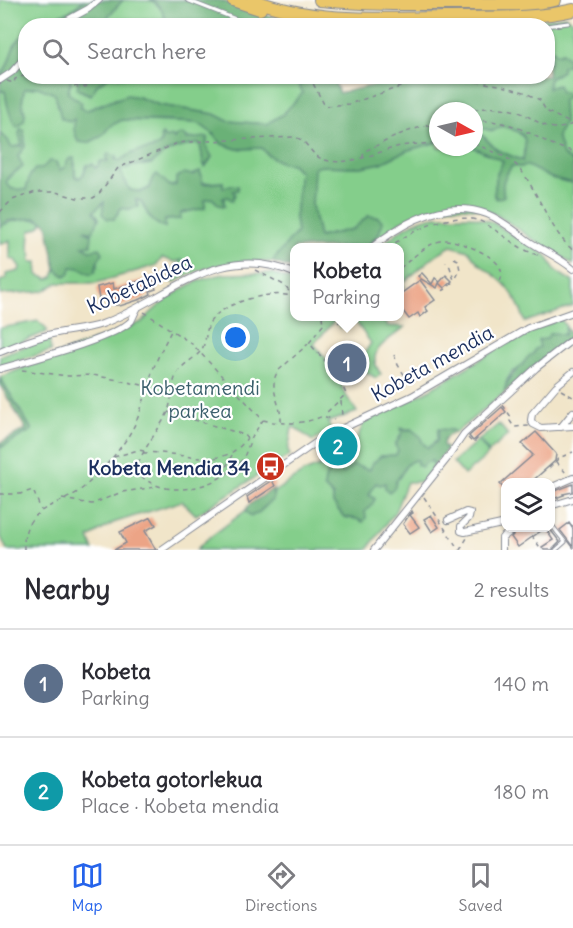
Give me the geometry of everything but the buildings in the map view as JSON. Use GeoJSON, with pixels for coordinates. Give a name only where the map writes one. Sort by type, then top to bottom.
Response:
{"type":"FeatureCollection","features":[{"type":"Feature","properties":{"kind":"highway"},"geometry":{"type":"LineString","coordinates":[[233,0],[294,16],[312,14]]}},
{"type":"Feature","properties":{"kind":"highway"},"geometry":{"type":"LineString","coordinates":[[253,0],[312,14],[361,18]]}},
{"type":"Feature","properties":{"kind":"highway"},"geometry":{"type":"LineString","coordinates":[[326,0],[364,3],[488,4],[555,0]]}},
{"type":"Feature","properties":{"kind":"highway"},"geometry":{"type":"LineString","coordinates":[[503,18],[534,17],[573,10]]}},
{"type":"Feature","properties":{"kind":"street"},"geometry":{"type":"LineString","coordinates":[[72,18],[99,0]]}},
{"type":"Feature","properties":{"kind":"street"},"geometry":{"type":"LineString","coordinates":[[2,79],[18,64]]}},
{"type":"Feature","properties":{"kind":"street"},"geometry":{"type":"LineString","coordinates":[[378,243],[410,221],[431,213],[470,210],[486,214],[573,269]]}},
{"type":"Feature","properties":{"kind":"street","name":"Kobetabidea"},"geometry":{"type":"LineString","coordinates":[[0,352],[52,334],[95,326],[138,308],[184,280],[222,267],[270,266],[290,272]]}},
{"type":"Feature","properties":{"kind":"street"},"geometry":{"type":"LineString","coordinates":[[0,369],[113,332],[130,321],[138,308]]}},
{"type":"Feature","properties":{"kind":"street","name":"Kobeta mendia"},"geometry":{"type":"LineString","coordinates":[[161,550],[198,522],[324,437],[412,396],[528,328],[573,312]]}},
{"type":"Feature","properties":{"kind":"street"},"geometry":{"type":"LineString","coordinates":[[374,550],[464,434],[536,368],[573,339]]}},
{"type":"Feature","properties":{"kind":"street"},"geometry":{"type":"LineString","coordinates":[[573,372],[556,386],[532,414],[531,420],[533,424],[541,428],[573,426]]}},
{"type":"Feature","properties":{"kind":"street"},"geometry":{"type":"LineString","coordinates":[[561,427],[573,412]]}},
{"type":"Feature","properties":{"kind":"street"},"geometry":{"type":"LineString","coordinates":[[555,486],[573,478]]}},
{"type":"Feature","properties":{"kind":"street"},"geometry":{"type":"LineString","coordinates":[[555,504],[573,499]]}},
{"type":"Feature","properties":{"kind":"street"},"geometry":{"type":"LineString","coordinates":[[448,520],[466,512],[471,513],[460,529],[461,531],[501,524]]}},
{"type":"Feature","properties":{"kind":"street"},"geometry":{"type":"LineString","coordinates":[[502,550],[502,538],[510,532]]}},
{"type":"Feature","properties":{"kind":"lane"},"geometry":{"type":"LineString","coordinates":[[187,0],[233,18]]}},
{"type":"Feature","properties":{"kind":"lane"},"geometry":{"type":"LineString","coordinates":[[555,25],[568,23]]}},
{"type":"Feature","properties":{"kind":"lane"},"geometry":{"type":"LineString","coordinates":[[555,529],[566,542],[556,550]]}},
{"type":"Feature","properties":{"kind":"path"},"geometry":{"type":"LineString","coordinates":[[14,83],[15,78],[18,77]]}},
{"type":"Feature","properties":{"kind":"path"},"geometry":{"type":"LineString","coordinates":[[68,84],[87,87],[91,84]]}},
{"type":"Feature","properties":{"kind":"path"},"geometry":{"type":"LineString","coordinates":[[313,84],[325,106],[349,104],[413,84]]}},
{"type":"Feature","properties":{"kind":"path"},"geometry":{"type":"LineString","coordinates":[[492,84],[524,92],[540,100],[546,111],[573,123]]}},
{"type":"Feature","properties":{"kind":"path"},"geometry":{"type":"LineString","coordinates":[[483,108],[511,110],[554,129],[562,129],[573,123]]}},
{"type":"Feature","properties":{"kind":"path"},"geometry":{"type":"LineString","coordinates":[[483,120],[516,127],[557,148],[573,151]]}},
{"type":"Feature","properties":{"kind":"path"},"geometry":{"type":"LineString","coordinates":[[362,159],[365,151],[403,133],[429,124]]}},
{"type":"Feature","properties":{"kind":"path"},"geometry":{"type":"LineString","coordinates":[[0,212],[12,200],[36,192],[56,192],[77,198],[93,198],[98,195],[118,168],[178,143],[293,137],[304,140],[315,155],[322,159],[336,161],[362,159],[403,146],[429,144]]}},
{"type":"Feature","properties":{"kind":"path"},"geometry":{"type":"LineString","coordinates":[[483,148],[509,159],[523,173],[559,236],[573,250]]}},
{"type":"Feature","properties":{"kind":"path"},"geometry":{"type":"LineString","coordinates":[[394,243],[434,223],[464,219],[482,222],[536,255],[556,257]]}},
{"type":"Feature","properties":{"kind":"path"},"geometry":{"type":"LineString","coordinates":[[404,264],[429,246],[443,240],[451,240],[474,248],[496,262],[502,273],[499,284]]}},
{"type":"Feature","properties":{"kind":"path"},"geometry":{"type":"LineString","coordinates":[[442,291],[448,288],[460,270],[458,260],[454,258]]}},
{"type":"Feature","properties":{"kind":"path"},"geometry":{"type":"LineString","coordinates":[[446,262],[454,280]]}},
{"type":"Feature","properties":{"kind":"path"},"geometry":{"type":"LineString","coordinates":[[243,265],[284,285],[290,292]]}},
{"type":"Feature","properties":{"kind":"path"},"geometry":{"type":"LineString","coordinates":[[157,487],[140,475],[138,466],[168,412],[178,371],[202,350],[208,325],[214,316],[237,303],[270,295],[290,296]]}},
{"type":"Feature","properties":{"kind":"path"},"geometry":{"type":"LineString","coordinates":[[138,308],[192,344],[263,420],[274,423],[308,422],[323,416],[346,394],[337,374],[309,343]]}},
{"type":"Feature","properties":{"kind":"path"},"geometry":{"type":"LineString","coordinates":[[281,422],[274,376],[309,343],[323,325],[323,321]]}},
{"type":"Feature","properties":{"kind":"path"},"geometry":{"type":"LineString","coordinates":[[24,550],[26,531],[33,519],[42,510],[81,489],[111,457],[133,427],[155,364],[172,329]]}},
{"type":"Feature","properties":{"kind":"path"},"geometry":{"type":"LineString","coordinates":[[394,355],[405,376]]}},
{"type":"Feature","properties":{"kind":"path"},"geometry":{"type":"LineString","coordinates":[[22,370],[68,376],[93,375],[148,386]]}},
{"type":"Feature","properties":{"kind":"path"},"geometry":{"type":"LineString","coordinates":[[556,386],[573,397]]}},
{"type":"Feature","properties":{"kind":"path"},"geometry":{"type":"LineString","coordinates":[[341,400],[342,417]]}},
{"type":"Feature","properties":{"kind":"path"},"geometry":{"type":"LineString","coordinates":[[502,405],[511,417],[510,421],[514,427],[530,426]]}},
{"type":"Feature","properties":{"kind":"path"},"geometry":{"type":"LineString","coordinates":[[168,412],[245,435],[251,439]]}},
{"type":"Feature","properties":{"kind":"path"},"geometry":{"type":"LineString","coordinates":[[323,416],[334,420]]}},
{"type":"Feature","properties":{"kind":"path"},"geometry":{"type":"LineString","coordinates":[[62,499],[92,504],[134,489],[193,488],[212,482],[244,457],[251,439],[263,420]]}},
{"type":"Feature","properties":{"kind":"path"},"geometry":{"type":"LineString","coordinates":[[455,448],[468,437],[473,442],[478,438]]}},
{"type":"Feature","properties":{"kind":"path"},"geometry":{"type":"LineString","coordinates":[[111,457],[138,450],[209,459],[232,454],[247,438]]}},
{"type":"Feature","properties":{"kind":"path"},"geometry":{"type":"LineString","coordinates":[[549,468],[559,458],[573,452],[572,447]]}},
{"type":"Feature","properties":{"kind":"path"},"geometry":{"type":"LineString","coordinates":[[221,477],[232,454]]}},
{"type":"Feature","properties":{"kind":"path"},"geometry":{"type":"LineString","coordinates":[[556,462],[566,472]]}},
{"type":"Feature","properties":{"kind":"path"},"geometry":{"type":"LineString","coordinates":[[0,494],[20,494],[33,490],[42,510]]}},
{"type":"Feature","properties":{"kind":"path"},"geometry":{"type":"LineString","coordinates":[[420,492],[460,550],[468,536],[468,531]]}},
{"type":"Feature","properties":{"kind":"path"},"geometry":{"type":"LineString","coordinates":[[529,532],[542,550]]}},
{"type":"Feature","properties":{"kind":"green space"},"geometry":{"type":"Polygon","coordinates":[[[0,0],[84,0],[68,12],[50,18],[18,18],[18,42],[0,77],[0,0]]]}},
{"type":"Feature","properties":{"kind":"green space"},"geometry":{"type":"Polygon","coordinates":[[[84,0],[123,0],[108,18],[55,18],[84,0]]]}},
{"type":"Feature","properties":{"kind":"green space"},"geometry":{"type":"Polygon","coordinates":[[[123,0],[154,1],[164,12],[165,18],[108,18],[123,0]]]}},
{"type":"Feature","properties":{"kind":"green space"},"geometry":{"type":"Polygon","coordinates":[[[149,0],[219,0],[279,18],[165,18],[156,3],[149,0]]]}},
{"type":"Feature","properties":{"kind":"green space"},"geometry":{"type":"Polygon","coordinates":[[[566,16],[573,21],[573,162],[563,155],[558,145],[557,136],[564,123],[561,93],[559,89],[548,88],[549,84],[555,84],[555,76],[558,74],[555,67],[555,18],[551,18],[566,16]]]}},
{"type":"Feature","properties":{"kind":"green space"},"geometry":{"type":"Polygon","coordinates":[[[18,42],[18,84],[70,84],[68,93],[82,103],[80,107],[85,111],[127,95],[159,105],[214,114],[228,121],[267,124],[283,114],[303,93],[298,84],[336,84],[339,93],[380,84],[549,84],[548,88],[558,85],[561,92],[572,94],[563,100],[564,123],[557,136],[563,155],[573,162],[573,183],[551,178],[526,165],[512,166],[504,180],[504,196],[497,199],[494,195],[497,174],[503,161],[483,152],[483,136],[497,150],[523,161],[524,137],[517,131],[502,126],[493,131],[483,128],[483,102],[429,102],[429,144],[408,150],[381,163],[361,167],[321,166],[314,168],[312,206],[319,237],[353,229],[368,216],[378,217],[383,222],[379,233],[370,243],[290,243],[290,268],[272,262],[297,232],[295,218],[300,172],[292,164],[282,163],[268,155],[262,148],[237,149],[222,144],[198,123],[122,120],[110,126],[102,136],[88,143],[78,142],[74,130],[74,119],[70,122],[61,118],[55,94],[38,87],[24,89],[22,103],[24,121],[17,127],[10,115],[5,91],[0,91],[0,77],[18,42]]]}},
{"type":"Feature","properties":{"kind":"green space"},"geometry":{"type":"Polygon","coordinates":[[[555,52],[557,54],[562,52],[569,59],[568,65],[562,67],[562,71],[555,75],[555,52]]]}},
{"type":"Feature","properties":{"kind":"green space"},"geometry":{"type":"Polygon","coordinates":[[[70,84],[82,84],[77,89],[90,95],[97,85],[299,84],[304,93],[283,114],[267,124],[227,121],[214,114],[159,105],[138,97],[113,99],[85,111],[68,93],[70,84]]]}},
{"type":"Feature","properties":{"kind":"green space"},"geometry":{"type":"Polygon","coordinates":[[[78,84],[98,84],[91,95],[77,89],[78,84]]]}},
{"type":"Feature","properties":{"kind":"green space"},"geometry":{"type":"Polygon","coordinates":[[[38,87],[55,93],[62,118],[74,118],[88,143],[102,136],[109,126],[122,120],[198,123],[222,144],[237,149],[262,148],[268,155],[282,163],[292,164],[300,172],[295,218],[297,232],[272,262],[246,262],[209,267],[173,283],[170,273],[182,260],[175,262],[162,258],[157,265],[96,283],[57,283],[44,291],[0,295],[0,281],[6,279],[6,274],[19,271],[20,267],[15,260],[10,258],[10,240],[0,244],[0,227],[4,225],[28,219],[43,222],[39,227],[30,231],[29,248],[32,262],[37,262],[38,275],[48,279],[53,277],[56,269],[65,276],[71,267],[98,266],[100,257],[82,246],[81,228],[105,201],[114,219],[121,208],[138,207],[136,200],[141,201],[148,215],[165,227],[165,220],[180,219],[181,213],[205,208],[205,200],[212,198],[219,205],[225,206],[223,197],[232,200],[232,191],[238,187],[231,185],[223,188],[223,182],[203,183],[200,171],[176,185],[170,186],[162,181],[141,192],[130,190],[119,171],[131,166],[151,164],[163,154],[199,143],[185,137],[165,138],[163,135],[160,145],[151,150],[119,161],[115,159],[116,156],[96,168],[84,171],[79,178],[75,176],[75,163],[59,170],[56,162],[33,177],[26,190],[12,189],[5,183],[16,171],[18,156],[25,142],[24,130],[22,146],[11,147],[5,137],[0,134],[0,91],[5,91],[7,104],[25,114],[22,103],[24,89],[38,87]],[[199,143],[203,161],[205,167],[212,157],[199,143]]]}},
{"type":"Feature","properties":{"kind":"green space"},"geometry":{"type":"Polygon","coordinates":[[[501,126],[510,128],[523,137],[527,144],[523,161],[497,150],[483,136],[483,128],[493,131],[501,126]]]}},
{"type":"Feature","properties":{"kind":"green space"},"geometry":{"type":"Polygon","coordinates":[[[21,128],[24,130],[25,147],[18,156],[23,167],[9,176],[6,183],[12,189],[26,190],[30,175],[35,169],[42,169],[49,161],[56,162],[59,170],[64,168],[69,159],[74,158],[75,176],[79,178],[83,175],[87,165],[93,164],[96,168],[101,161],[108,161],[106,158],[108,154],[117,156],[115,159],[119,161],[135,152],[157,146],[162,142],[160,137],[162,134],[165,138],[171,136],[174,139],[182,134],[187,139],[208,137],[206,146],[212,157],[205,167],[199,143],[177,148],[163,154],[151,164],[131,166],[120,171],[130,190],[141,192],[150,188],[152,179],[157,174],[170,186],[176,185],[176,178],[184,173],[192,175],[200,171],[203,184],[223,182],[223,188],[231,185],[238,186],[238,190],[233,191],[235,194],[232,201],[228,197],[223,198],[225,206],[219,205],[212,198],[205,200],[205,208],[181,213],[180,219],[165,220],[165,227],[153,221],[141,201],[136,200],[138,207],[121,208],[114,219],[108,219],[102,214],[104,202],[94,211],[99,218],[93,232],[84,230],[92,234],[91,245],[83,246],[90,250],[100,248],[103,253],[98,260],[95,272],[91,274],[80,268],[71,267],[70,273],[65,276],[56,269],[47,224],[37,218],[8,221],[0,227],[0,134],[8,140],[11,147],[22,146],[19,133],[21,128]]]}},
{"type":"Feature","properties":{"kind":"green space"},"geometry":{"type":"Polygon","coordinates":[[[429,144],[429,156],[483,156],[483,152],[504,161],[497,174],[494,195],[512,166],[526,165],[551,178],[573,183],[573,265],[497,215],[470,208],[443,208],[419,213],[398,224],[373,243],[371,243],[379,233],[368,216],[353,229],[319,237],[312,206],[313,168],[321,166],[361,167],[381,163],[408,150],[429,144]]]}},
{"type":"Feature","properties":{"kind":"green space"},"geometry":{"type":"Polygon","coordinates":[[[471,216],[492,222],[546,255],[556,271],[573,282],[573,306],[525,322],[516,299],[504,284],[480,264],[469,251],[451,246],[437,254],[404,282],[404,243],[384,243],[412,224],[427,218],[471,216]]]}},
{"type":"Feature","properties":{"kind":"green space","name":"Kobetamendi parkea"},"geometry":{"type":"Polygon","coordinates":[[[272,273],[290,280],[290,321],[334,321],[314,344],[340,376],[343,391],[357,412],[328,422],[331,429],[313,441],[294,427],[292,428],[288,451],[290,455],[196,515],[182,501],[113,523],[89,538],[94,550],[7,550],[0,535],[0,448],[32,430],[0,377],[142,322],[159,305],[179,291],[201,280],[225,274],[272,273]]]}},
{"type":"Feature","properties":{"kind":"green space"},"geometry":{"type":"Polygon","coordinates":[[[561,319],[566,327],[564,335],[557,334],[547,339],[519,369],[512,372],[507,380],[504,393],[455,433],[451,430],[444,430],[437,435],[437,440],[428,448],[411,429],[401,429],[402,433],[395,445],[398,450],[396,455],[381,456],[370,470],[359,467],[344,473],[338,472],[324,487],[333,496],[333,503],[344,517],[357,519],[375,499],[369,495],[376,482],[394,480],[402,474],[408,462],[413,460],[432,461],[434,466],[422,482],[407,482],[395,512],[367,550],[196,550],[245,511],[251,516],[259,512],[274,492],[304,472],[333,461],[354,446],[364,422],[424,393],[521,335],[561,319]]]}},
{"type":"Feature","properties":{"kind":"green space"},"geometry":{"type":"Polygon","coordinates":[[[38,321],[47,332],[0,350],[0,328],[38,321]]]}},
{"type":"Feature","properties":{"kind":"green space","name":"Kobetamendi parkea"},"geometry":{"type":"Polygon","coordinates":[[[336,321],[349,321],[340,328],[336,321]]]}},
{"type":"Feature","properties":{"kind":"green space","name":"Kobetamendi parkea"},"geometry":{"type":"Polygon","coordinates":[[[355,321],[384,321],[388,326],[405,327],[385,342],[376,353],[376,366],[381,374],[376,378],[366,372],[364,354],[371,343],[355,321]]]}},
{"type":"Feature","properties":{"kind":"green space"},"geometry":{"type":"Polygon","coordinates":[[[566,327],[573,338],[562,343],[504,393],[511,376],[533,354],[535,349],[540,347],[538,340],[547,339],[549,334],[564,335],[566,327]]]}},
{"type":"Feature","properties":{"kind":"green space"},"geometry":{"type":"Polygon","coordinates":[[[49,339],[51,351],[0,366],[0,356],[49,339]]]}},
{"type":"Feature","properties":{"kind":"green space"},"geometry":{"type":"Polygon","coordinates":[[[0,378],[32,430],[0,448],[0,443],[26,429],[0,385],[0,378]]]}},
{"type":"Feature","properties":{"kind":"green space"},"geometry":{"type":"Polygon","coordinates":[[[499,424],[508,435],[489,452],[479,440],[499,424]]]}},
{"type":"Feature","properties":{"kind":"green space"},"geometry":{"type":"Polygon","coordinates":[[[401,428],[406,431],[411,429],[421,437],[422,442],[428,448],[437,441],[438,429],[452,430],[455,433],[445,438],[443,445],[447,449],[434,466],[432,461],[425,463],[422,467],[417,465],[417,460],[409,463],[396,481],[395,487],[389,492],[385,488],[385,483],[380,485],[376,483],[369,495],[375,499],[370,508],[365,511],[366,518],[363,522],[344,517],[333,503],[333,496],[324,487],[328,472],[334,470],[344,473],[353,465],[370,470],[372,464],[381,456],[396,455],[398,450],[395,445],[402,433],[401,428]]]}},
{"type":"Feature","properties":{"kind":"green space"},"geometry":{"type":"Polygon","coordinates":[[[478,440],[489,454],[464,475],[453,462],[478,440]]]}},
{"type":"Feature","properties":{"kind":"green space"},"geometry":{"type":"Polygon","coordinates":[[[273,489],[273,499],[257,514],[251,516],[245,511],[249,505],[273,489]]]}},
{"type":"Feature","properties":{"kind":"place","name":"Kobeta"},"geometry":{"type":"Point","coordinates":[347,363]}},
{"type":"Feature","properties":{"kind":"place","name":"Kobeta gotorlekua"},"geometry":{"type":"Point","coordinates":[338,446]}},
{"type":"Feature","properties":{"kind":"place","name":"Kobeta Mendia 34"},"geometry":{"type":"Point","coordinates":[271,467]}}]}
